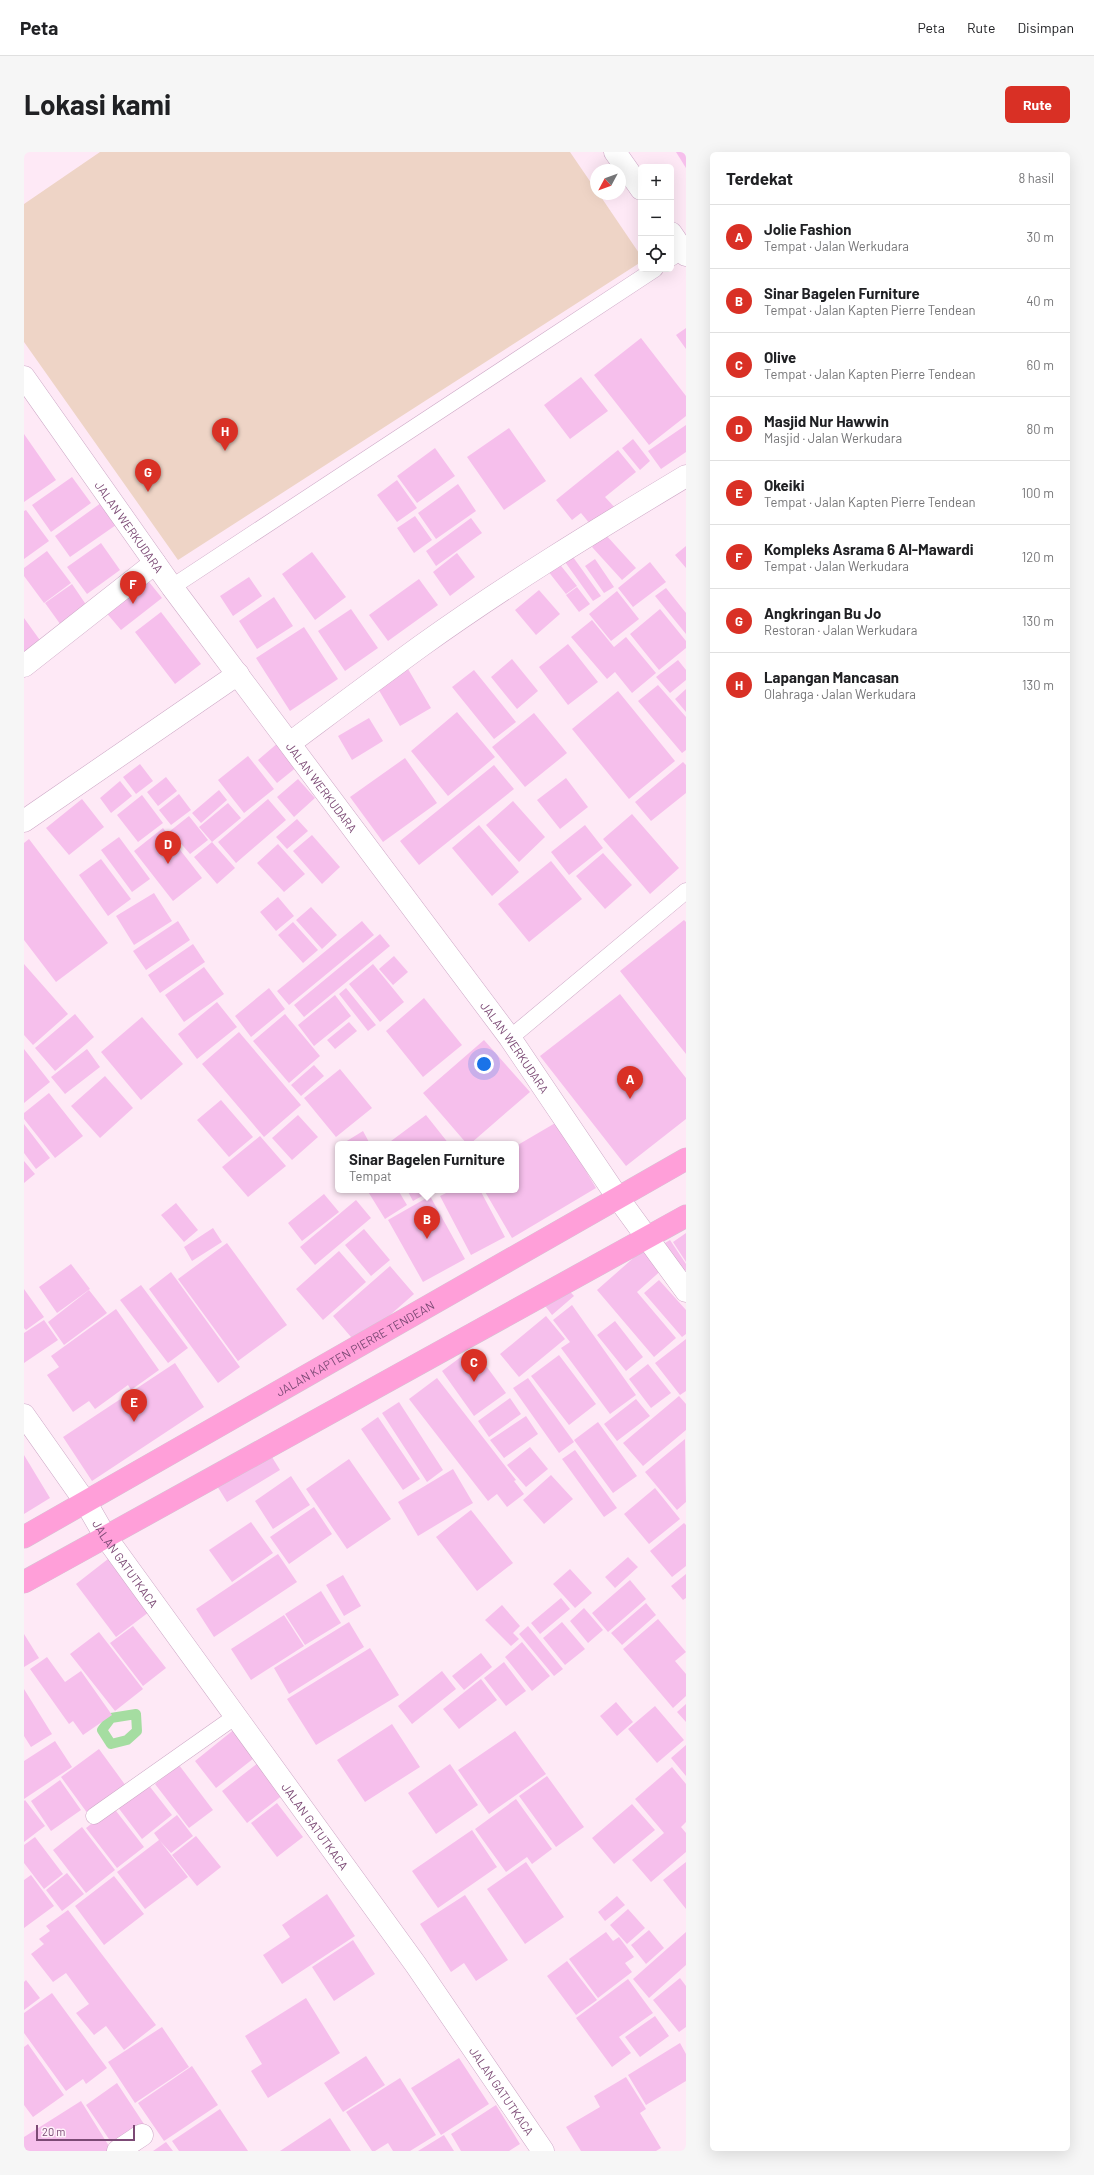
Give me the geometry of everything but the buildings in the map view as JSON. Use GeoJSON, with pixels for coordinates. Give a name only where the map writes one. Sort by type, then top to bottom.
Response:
{"type":"FeatureCollection","features":[{"type":"Feature","properties":{"kind":"main road","name":"JALAN KAPTEN PIERRE TENDEAN"},"geometry":{"type":"LineString","coordinates":[[24,1537],[86,1503],[686,1159]]}},
{"type":"Feature","properties":{"kind":"main road"},"geometry":{"type":"LineString","coordinates":[[24,1582],[686,1216]]}},
{"type":"Feature","properties":{"kind":"street"},"geometry":{"type":"LineString","coordinates":[[616,152],[638,185]]}},
{"type":"Feature","properties":{"kind":"street"},"geometry":{"type":"LineString","coordinates":[[672,236],[680,254]]}},
{"type":"Feature","properties":{"kind":"street","name":"JALAN WERKUDARA"},"geometry":{"type":"LineString","coordinates":[[24,377],[172,587],[510,1038],[618,1198],[686,1291]]}},
{"type":"Feature","properties":{"kind":"street"},"geometry":{"type":"LineString","coordinates":[[290,744],[422,646],[515,582],[578,541],[686,476]]}},
{"type":"Feature","properties":{"kind":"street"},"geometry":{"type":"LineString","coordinates":[[24,666],[155,563]]}},
{"type":"Feature","properties":{"kind":"street"},"geometry":{"type":"LineString","coordinates":[[24,821],[238,674]]}},
{"type":"Feature","properties":{"kind":"street","name":"JALAN GATUTKACA"},"geometry":{"type":"LineString","coordinates":[[24,1415],[86,1503],[105,1536],[416,1965],[543,2151]]}},
{"type":"Feature","properties":{"kind":"street"},"geometry":{"type":"LineString","coordinates":[[118,2151],[142,2135]]}},
{"type":"Feature","properties":{"kind":"lane"},"geometry":{"type":"LineString","coordinates":[[172,587],[650,272]]}},
{"type":"Feature","properties":{"kind":"lane"},"geometry":{"type":"LineString","coordinates":[[510,1038],[686,891]]}},
{"type":"Feature","properties":{"kind":"lane"},"geometry":{"type":"LineString","coordinates":[[94,1816],[236,1716]]}},
{"type":"Feature","properties":{"kind":"shaded area"},"geometry":{"type":"Polygon","coordinates":[[[100,152],[570,152],[590,181],[590,200],[603,200],[638,252],[638,264],[178,560],[24,342],[24,204],[100,152]]]}},
{"type":"Feature","properties":{"kind":"waterway"},"geometry":{"type":"LineString","coordinates":[[136,1714],[137,1731],[127,1740],[111,1744],[102,1730],[111,1718],[136,1714]]}},
{"type":"Feature","properties":{"kind":"place","name":"Lapangan Mancasan"},"geometry":{"type":"Point","coordinates":[225,451]}},
{"type":"Feature","properties":{"kind":"place","name":"Angkringan Bu Jo"},"geometry":{"type":"Point","coordinates":[148,492]}},
{"type":"Feature","properties":{"kind":"place","name":"Kompleks Asrama 6 Al-Mawardi"},"geometry":{"type":"Point","coordinates":[133,604]}},
{"type":"Feature","properties":{"kind":"place","name":"Masjid Nur Hawwin"},"geometry":{"type":"Point","coordinates":[168,864]}},
{"type":"Feature","properties":{"kind":"place","name":"Jolie Fashion"},"geometry":{"type":"Point","coordinates":[630,1099]}},
{"type":"Feature","properties":{"kind":"place","name":"Sinar Bagelen Furniture"},"geometry":{"type":"Point","coordinates":[427,1239]}},
{"type":"Feature","properties":{"kind":"place","name":"Olive"},"geometry":{"type":"Point","coordinates":[474,1382]}},
{"type":"Feature","properties":{"kind":"place","name":"Okeiki"},"geometry":{"type":"Point","coordinates":[134,1422]}}]}
